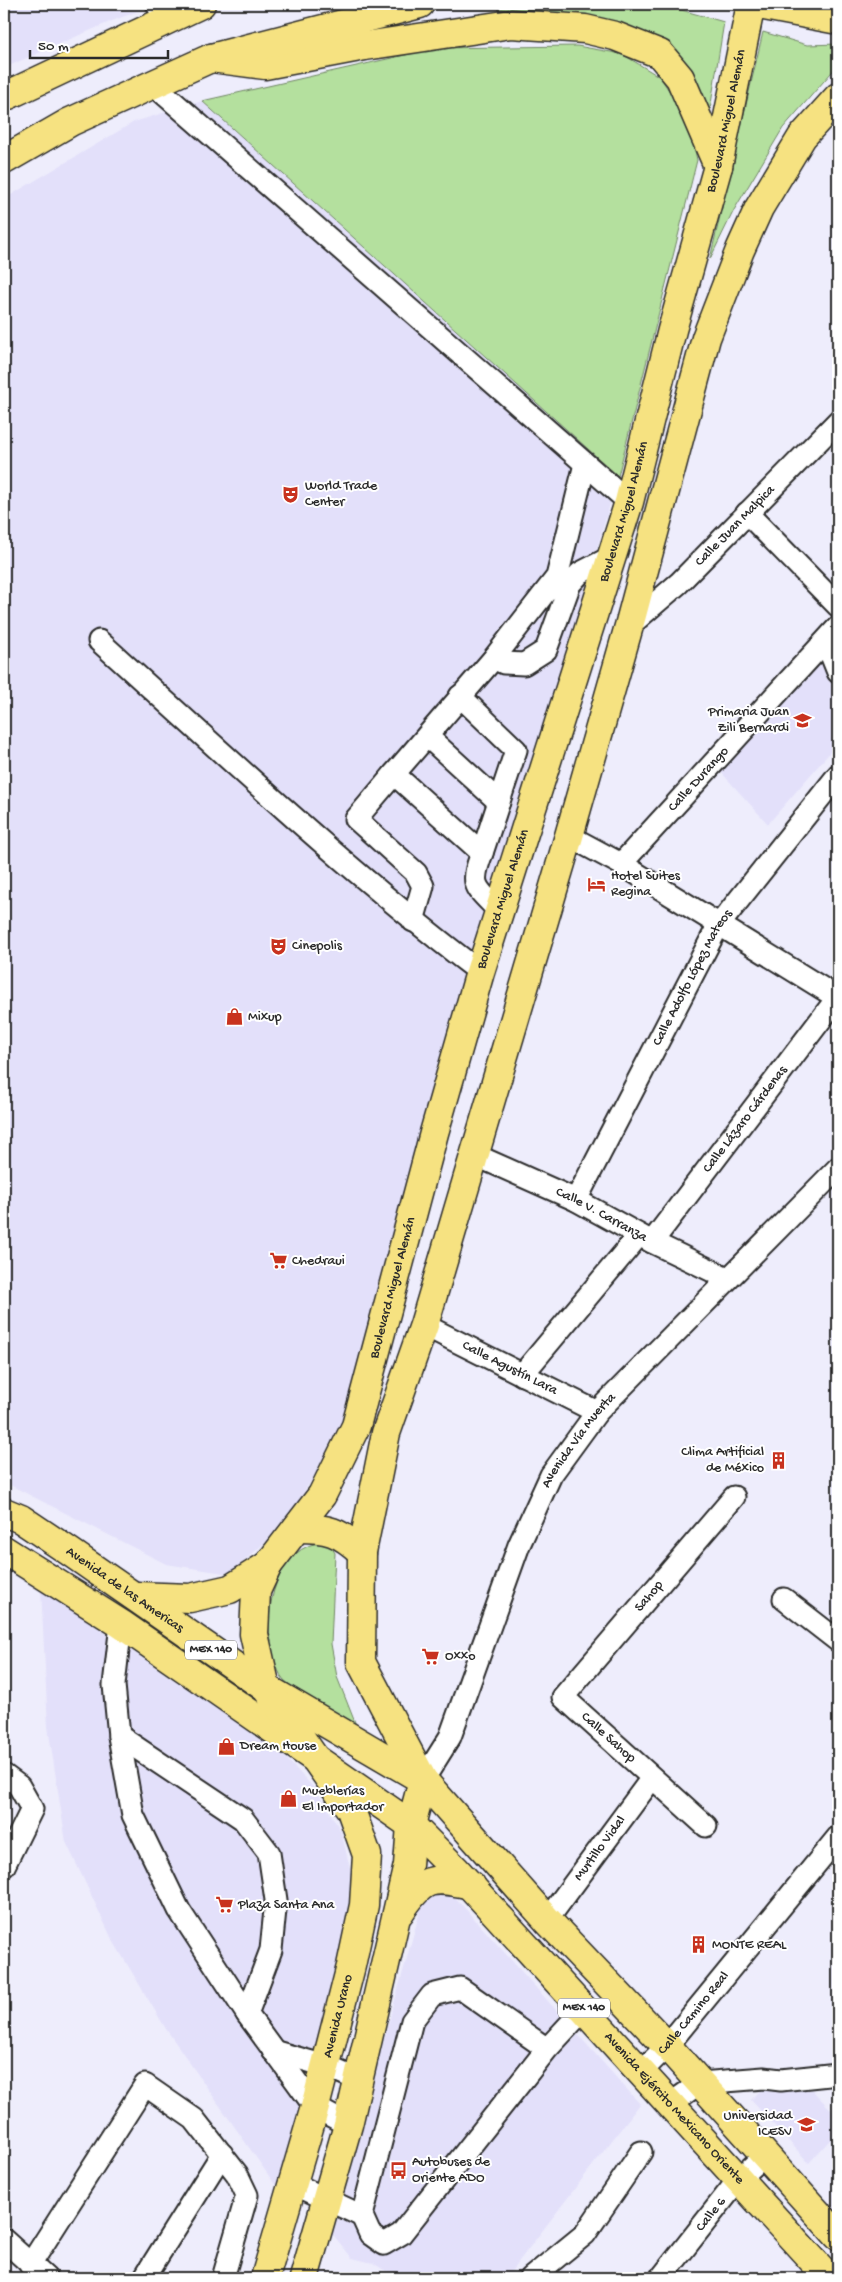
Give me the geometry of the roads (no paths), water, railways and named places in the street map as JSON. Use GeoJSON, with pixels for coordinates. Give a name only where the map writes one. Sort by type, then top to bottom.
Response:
{"type":"FeatureCollection","features":[{"type":"Feature","properties":{"kind":"main road"},"geometry":{"type":"LineString","coordinates":[[4,96],[161,12],[202,4]]}},
{"type":"Feature","properties":{"kind":"main road"},"geometry":{"type":"LineString","coordinates":[[4,160],[70,122],[154,86],[212,58],[417,4]]}},
{"type":"Feature","properties":{"kind":"main road"},"geometry":{"type":"LineString","coordinates":[[752,4],[820,14]]}},
{"type":"Feature","properties":{"kind":"main road","name":"Boulevard Miguel Alemán"},"geometry":{"type":"LineString","coordinates":[[318,1760],[266,1688],[254,1634],[256,1592],[268,1565],[322,1495],[356,1426],[434,1133],[480,972],[629,502],[672,330],[718,166],[752,4]]}},
{"type":"Feature","properties":{"kind":"main road"},"geometry":{"type":"LineString","coordinates":[[212,58],[265,65],[365,46],[511,24],[585,29],[615,36],[660,54],[680,78],[718,166]]}},
{"type":"Feature","properties":{"kind":"main road"},"geometry":{"type":"LineString","coordinates":[[304,2278],[348,2125],[408,1864],[411,1825],[423,1780],[361,1662],[362,1552],[386,1432],[424,1325],[569,836],[629,626],[706,338],[740,250],[759,208],[802,137],[838,98]]}},
{"type":"Feature","properties":{"kind":"main road","name":"Avenida de las Americas"},"geometry":{"type":"LineString","coordinates":[[4,1512],[21,1519],[266,1688],[423,1780]]}},
{"type":"Feature","properties":{"kind":"main road"},"geometry":{"type":"LineString","coordinates":[[297,1528],[320,1528],[334,1531],[362,1552]]}},
{"type":"Feature","properties":{"kind":"main road","name":"MEX 140"},"geometry":{"type":"LineString","coordinates":[[4,1550],[121,1624],[318,1760]]}},
{"type":"Feature","properties":{"kind":"main road"},"geometry":{"type":"LineString","coordinates":[[135,1596],[190,1598],[230,1589],[268,1565]]}},
{"type":"Feature","properties":{"kind":"main road","name":"MEX 140"},"geometry":{"type":"LineString","coordinates":[[157,1649],[174,1624]]}},
{"type":"Feature","properties":{"kind":"main road","name":"Avenida Ejército Mexicano Oriente"},"geometry":{"type":"LineString","coordinates":[[318,1760],[411,1825],[471,1885],[829,2278]]}},
{"type":"Feature","properties":{"kind":"main road","name":"Avenida Urano"},"geometry":{"type":"LineString","coordinates":[[265,2278],[326,2066],[364,1905],[366,1855],[351,1810],[318,1760]]}},
{"type":"Feature","properties":{"kind":"main road","name":"MEX 140"},"geometry":{"type":"LineString","coordinates":[[423,1780],[548,1920],[667,2046],[838,2236]]}},
{"type":"Feature","properties":{"kind":"main road"},"geometry":{"type":"LineString","coordinates":[[396,1917],[412,1893],[430,1880],[449,1880],[471,1885]]}},
{"type":"Feature","properties":{"kind":"street"},"geometry":{"type":"LineString","coordinates":[[154,86],[629,502]]}},
{"type":"Feature","properties":{"kind":"street","name":"Calle Juan Malpica"},"geometry":{"type":"LineString","coordinates":[[629,626],[679,583],[838,421]]}},
{"type":"Feature","properties":{"kind":"street"},"geometry":{"type":"LineString","coordinates":[[413,921],[423,886],[416,872],[356,819],[494,658],[557,577],[585,464]]}},
{"type":"Feature","properties":{"kind":"street"},"geometry":{"type":"LineString","coordinates":[[747,513],[838,606]]}},
{"type":"Feature","properties":{"kind":"street"},"geometry":{"type":"LineString","coordinates":[[494,658],[504,663],[524,664],[546,650],[570,584],[580,573],[611,557]]}},
{"type":"Feature","properties":{"kind":"street"},"geometry":{"type":"LineString","coordinates":[[832,634],[838,672]]}},
{"type":"Feature","properties":{"kind":"street","name":"Calle Durango"},"geometry":{"type":"LineString","coordinates":[[621,864],[832,634]]}},
{"type":"Feature","properties":{"kind":"street"},"geometry":{"type":"LineString","coordinates":[[99,641],[339,857],[413,921],[480,972]]}},
{"type":"Feature","properties":{"kind":"street"},"geometry":{"type":"LineString","coordinates":[[460,696],[516,750],[474,873],[478,889],[499,911]]}},
{"type":"Feature","properties":{"kind":"street"},"geometry":{"type":"LineString","coordinates":[[427,736],[499,802]]}},
{"type":"Feature","properties":{"kind":"street"},"geometry":{"type":"LineString","coordinates":[[394,774],[482,853]]}},
{"type":"Feature","properties":{"kind":"street","name":"Calle Adolfo López Mateos"},"geometry":{"type":"LineString","coordinates":[[576,1200],[718,926],[838,774]]}},
{"type":"Feature","properties":{"kind":"street"},"geometry":{"type":"LineString","coordinates":[[569,836],[621,864],[718,926],[838,998]]}},
{"type":"Feature","properties":{"kind":"street","name":"Calle Lázaro Cárdenas"},"geometry":{"type":"LineString","coordinates":[[522,1375],[646,1238],[838,998]]}},
{"type":"Feature","properties":{"kind":"street","name":"Calle V. Carranza"},"geometry":{"type":"LineString","coordinates":[[474,1155],[576,1200],[646,1238],[727,1278]]}},
{"type":"Feature","properties":{"kind":"street","name":"Avenida Vía Muerta"},"geometry":{"type":"LineString","coordinates":[[423,1780],[450,1737],[519,1545],[551,1476],[597,1412],[727,1278],[838,1168]]}},
{"type":"Feature","properties":{"kind":"street","name":"Calle Agustín Lara"},"geometry":{"type":"LineString","coordinates":[[424,1325],[597,1412]]}},
{"type":"Feature","properties":{"kind":"street","name":"Sahop"},"geometry":{"type":"LineString","coordinates":[[563,1697],[734,1496]]}},
{"type":"Feature","properties":{"kind":"street"},"geometry":{"type":"LineString","coordinates":[[784,1599],[838,1641]]}},
{"type":"Feature","properties":{"kind":"street"},"geometry":{"type":"LineString","coordinates":[[121,1624],[114,1685],[133,1815],[178,1910],[247,2014],[315,2107],[348,2125]]}},
{"type":"Feature","properties":{"kind":"street","name":"Calle Sahop"},"geometry":{"type":"LineString","coordinates":[[563,1697],[706,1826]]}},
{"type":"Feature","properties":{"kind":"street"},"geometry":{"type":"LineString","coordinates":[[120,1736],[244,1819],[269,1852],[276,1900],[271,1950],[247,2014]]}},
{"type":"Feature","properties":{"kind":"street"},"geometry":{"type":"LineString","coordinates":[[4,1775],[19,1786],[32,1809],[4,1866]]}},
{"type":"Feature","properties":{"kind":"street","name":"Murtillo Vidal"},"geometry":{"type":"LineString","coordinates":[[548,1920],[652,1778]]}},
{"type":"Feature","properties":{"kind":"street","name":"Calle Camino Real"},"geometry":{"type":"LineString","coordinates":[[641,2072],[667,2046],[838,1836]]}},
{"type":"Feature","properties":{"kind":"street"},"geometry":{"type":"LineString","coordinates":[[548,2049],[460,1988],[432,1995],[412,2020],[362,2216],[370,2234],[384,2244],[401,2234],[548,2049],[584,2009]]}},
{"type":"Feature","properties":{"kind":"street"},"geometry":{"type":"LineString","coordinates":[[273,2051],[326,2066],[358,2080]]}},
{"type":"Feature","properties":{"kind":"street"},"geometry":{"type":"LineString","coordinates":[[670,2104],[700,2083],[764,2078],[781,2080],[838,2074]]}},
{"type":"Feature","properties":{"kind":"street"},"geometry":{"type":"LineString","coordinates":[[7,2252],[38,2272],[144,2085],[194,2119],[237,2174],[247,2195],[223,2278]]}},
{"type":"Feature","properties":{"kind":"street"},"geometry":{"type":"LineString","coordinates":[[531,2278],[585,2234],[641,2152]]}},
{"type":"Feature","properties":{"kind":"street"},"geometry":{"type":"LineString","coordinates":[[144,2278],[222,2154]]}},
{"type":"Feature","properties":{"kind":"street","name":"Calle 6"},"geometry":{"type":"LineString","coordinates":[[661,2278],[739,2179],[765,2155]]}},
{"type":"Feature","properties":{"kind":"street"},"geometry":{"type":"LineString","coordinates":[[292,2183],[362,2216]]}},
{"type":"Feature","properties":{"kind":"place","name":"World Trade Center"},"geometry":{"type":"Point","coordinates":[291,494]}},
{"type":"Feature","properties":{"kind":"place","name":"Primaria Juan Zili Bernardi"},"geometry":{"type":"Point","coordinates":[803,720]}},
{"type":"Feature","properties":{"kind":"place","name":"Hotel Suites Regina"},"geometry":{"type":"Point","coordinates":[597,884]}},
{"type":"Feature","properties":{"kind":"place","name":"Cinepolis"},"geometry":{"type":"Point","coordinates":[278,946]}},
{"type":"Feature","properties":{"kind":"place","name":"Mixup"},"geometry":{"type":"Point","coordinates":[234,1017]}},
{"type":"Feature","properties":{"kind":"place","name":"Chedraui"},"geometry":{"type":"Point","coordinates":[278,1261]}},
{"type":"Feature","properties":{"kind":"place","name":"Clima Artificial de México"},"geometry":{"type":"Point","coordinates":[778,1460]}},
{"type":"Feature","properties":{"kind":"place","name":"Oxxo"},"geometry":{"type":"Point","coordinates":[431,1656]}},
{"type":"Feature","properties":{"kind":"place","name":"Dream House"},"geometry":{"type":"Point","coordinates":[226,1746]}},
{"type":"Feature","properties":{"kind":"place","name":"Mueblerías El Importador"},"geometry":{"type":"Point","coordinates":[288,1799]}},
{"type":"Feature","properties":{"kind":"place","name":"Plaza Santa Ana"},"geometry":{"type":"Point","coordinates":[224,1905]}},
{"type":"Feature","properties":{"kind":"place","name":"MONTE REAL"},"geometry":{"type":"Point","coordinates":[698,1945]}},
{"type":"Feature","properties":{"kind":"place","name":"Universidad ICESV"},"geometry":{"type":"Point","coordinates":[806,2124]}},
{"type":"Feature","properties":{"kind":"place","name":"Autobuses de Oriente ADO"},"geometry":{"type":"Point","coordinates":[398,2170]}}]}
